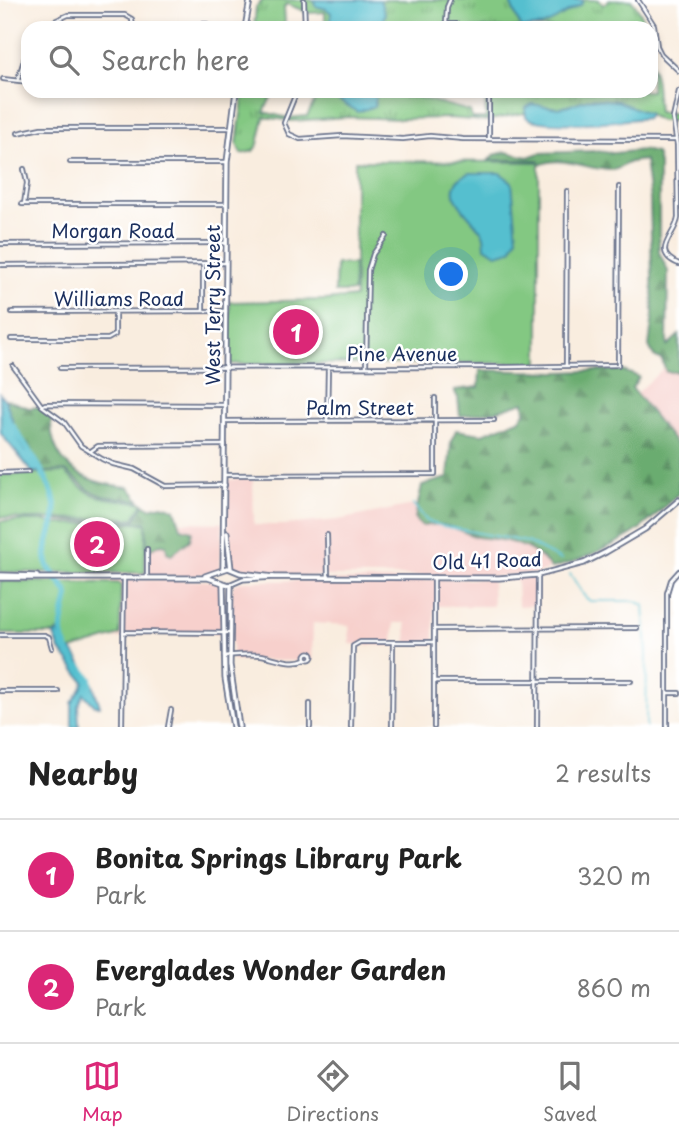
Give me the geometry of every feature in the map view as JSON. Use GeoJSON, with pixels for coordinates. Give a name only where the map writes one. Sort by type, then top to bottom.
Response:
{"type":"FeatureCollection","features":[{"type":"Feature","properties":{"kind":"street"},"geometry":{"type":"LineString","coordinates":[[246,21],[250,0]]}},
{"type":"Feature","properties":{"kind":"street"},"geometry":{"type":"LineString","coordinates":[[304,0],[305,21]]}},
{"type":"Feature","properties":{"kind":"street"},"geometry":{"type":"LineString","coordinates":[[446,21],[450,0]]}},
{"type":"Feature","properties":{"kind":"street"},"geometry":{"type":"LineString","coordinates":[[638,0],[651,21]]}},
{"type":"Feature","properties":{"kind":"street"},"geometry":{"type":"LineString","coordinates":[[54,21],[68,15],[130,16],[132,21]]}},
{"type":"Feature","properties":{"kind":"street"},"geometry":{"type":"LineString","coordinates":[[658,48],[679,71]]}},
{"type":"Feature","properties":{"kind":"street"},"geometry":{"type":"LineString","coordinates":[[18,79],[21,70]]}},
{"type":"Feature","properties":{"kind":"street"},"geometry":{"type":"LineString","coordinates":[[3,79],[21,80]]}},
{"type":"Feature","properties":{"kind":"street"},"geometry":{"type":"LineString","coordinates":[[679,91],[673,118],[678,218],[675,230],[666,239],[665,246],[671,259],[679,264]]}},
{"type":"Feature","properties":{"kind":"street","name":"West Terry Street"},"geometry":{"type":"LineString","coordinates":[[233,727],[224,656],[222,570],[225,520],[227,162],[235,98]]}},
{"type":"Feature","properties":{"kind":"street"},"geometry":{"type":"LineString","coordinates":[[294,98],[284,123],[289,134],[296,138],[342,136],[404,139],[430,136],[676,140]]}},
{"type":"Feature","properties":{"kind":"street"},"geometry":{"type":"LineString","coordinates":[[489,98],[489,139]]}},
{"type":"Feature","properties":{"kind":"street"},"geometry":{"type":"LineString","coordinates":[[18,133],[41,128],[230,128]]}},
{"type":"Feature","properties":{"kind":"street"},"geometry":{"type":"LineString","coordinates":[[70,162],[227,162]]}},
{"type":"Feature","properties":{"kind":"street"},"geometry":{"type":"LineString","coordinates":[[24,169],[27,183],[23,204],[226,204]]}},
{"type":"Feature","properties":{"kind":"street","name":"Pine Avenue"},"geometry":{"type":"LineString","coordinates":[[60,368],[507,368],[618,365],[619,187]]}},
{"type":"Feature","properties":{"kind":"street"},"geometry":{"type":"LineString","coordinates":[[566,365],[567,191]]}},
{"type":"Feature","properties":{"kind":"street"},"geometry":{"type":"LineString","coordinates":[[366,367],[368,270],[373,254],[386,236]]}},
{"type":"Feature","properties":{"kind":"street","name":"Morgan Road"},"geometry":{"type":"LineString","coordinates":[[0,244],[226,243]]}},
{"type":"Feature","properties":{"kind":"street"},"geometry":{"type":"LineString","coordinates":[[0,265],[226,263]]}},
{"type":"Feature","properties":{"kind":"street"},"geometry":{"type":"LineString","coordinates":[[203,264],[203,311]]}},
{"type":"Feature","properties":{"kind":"street","name":"Williams Road"},"geometry":{"type":"LineString","coordinates":[[12,312],[226,311]]}},
{"type":"Feature","properties":{"kind":"street"},"geometry":{"type":"LineString","coordinates":[[11,339],[108,340],[115,335],[116,312]]}},
{"type":"Feature","properties":{"kind":"street"},"geometry":{"type":"LineString","coordinates":[[12,366],[41,406],[67,425],[81,446],[109,463],[134,469],[165,486],[225,485]]}},
{"type":"Feature","properties":{"kind":"street"},"geometry":{"type":"LineString","coordinates":[[327,421],[328,367]]}},
{"type":"Feature","properties":{"kind":"street"},"geometry":{"type":"LineString","coordinates":[[225,475],[435,474],[435,398]]}},
{"type":"Feature","properties":{"kind":"street"},"geometry":{"type":"LineString","coordinates":[[51,412],[53,404]]}},
{"type":"Feature","properties":{"kind":"street"},"geometry":{"type":"LineString","coordinates":[[41,406],[225,405]]}},
{"type":"Feature","properties":{"kind":"street","name":"Palm Street"},"geometry":{"type":"LineString","coordinates":[[225,421],[494,420]]}},
{"type":"Feature","properties":{"kind":"street"},"geometry":{"type":"LineString","coordinates":[[91,451],[98,446],[225,445]]}},
{"type":"Feature","properties":{"kind":"street"},"geometry":{"type":"LineString","coordinates":[[0,473],[28,472]]}},
{"type":"Feature","properties":{"kind":"street","name":"Old 41 Road"},"geometry":{"type":"LineString","coordinates":[[222,583],[275,578],[500,578],[538,575],[584,563],[615,548],[645,529],[679,500]]}},
{"type":"Feature","properties":{"kind":"street","name":"West Terry Street"},"geometry":{"type":"LineString","coordinates":[[225,520],[232,569],[236,575],[232,583],[230,656],[239,727]]}},
{"type":"Feature","properties":{"kind":"street"},"geometry":{"type":"LineString","coordinates":[[327,535],[328,577]]}},
{"type":"Feature","properties":{"kind":"street"},"geometry":{"type":"LineString","coordinates":[[147,549],[147,577]]}},
{"type":"Feature","properties":{"kind":"street","name":"Old 41 Road"},"geometry":{"type":"LineString","coordinates":[[222,570],[232,569],[240,573],[275,578]]}},
{"type":"Feature","properties":{"kind":"street"},"geometry":{"type":"LineString","coordinates":[[192,578],[222,570]]}},
{"type":"Feature","properties":{"kind":"street"},"geometry":{"type":"LineString","coordinates":[[667,727],[667,593],[671,580],[679,571]]}},
{"type":"Feature","properties":{"kind":"street"},"geometry":{"type":"LineString","coordinates":[[537,727],[538,575]]}},
{"type":"Feature","properties":{"kind":"street"},"geometry":{"type":"LineString","coordinates":[[0,577],[208,578],[222,583]]}},
{"type":"Feature","properties":{"kind":"street"},"geometry":{"type":"LineString","coordinates":[[122,727],[124,577]]}},
{"type":"Feature","properties":{"kind":"street"},"geometry":{"type":"LineString","coordinates":[[434,577],[434,727]]}},
{"type":"Feature","properties":{"kind":"street"},"geometry":{"type":"LineString","coordinates":[[435,629],[637,628]]}},
{"type":"Feature","properties":{"kind":"street"},"geometry":{"type":"LineString","coordinates":[[123,632],[230,633]]}},
{"type":"Feature","properties":{"kind":"street"},"geometry":{"type":"LineString","coordinates":[[0,635],[45,635],[49,636],[52,648]]}},
{"type":"Feature","properties":{"kind":"street"},"geometry":{"type":"LineString","coordinates":[[351,727],[353,646],[360,642],[434,642]]}},
{"type":"Feature","properties":{"kind":"street"},"geometry":{"type":"LineString","coordinates":[[392,727],[393,642]]}},
{"type":"Feature","properties":{"kind":"street"},"geometry":{"type":"LineString","coordinates":[[224,656],[263,655],[282,661],[306,659]]}},
{"type":"Feature","properties":{"kind":"street"},"geometry":{"type":"LineString","coordinates":[[434,681],[631,681]]}},
{"type":"Feature","properties":{"kind":"street"},"geometry":{"type":"LineString","coordinates":[[0,691],[58,691]]}},
{"type":"Feature","properties":{"kind":"street"},"geometry":{"type":"LineString","coordinates":[[667,693],[679,693]]}},
{"type":"Feature","properties":{"kind":"street"},"geometry":{"type":"LineString","coordinates":[[310,704],[310,727]]}},
{"type":"Feature","properties":{"kind":"street"},"geometry":{"type":"LineString","coordinates":[[168,727],[171,710]]}},
{"type":"Feature","properties":{"kind":"shaded area"},"geometry":{"type":"Polygon","coordinates":[[[664,368],[666,372],[679,372],[679,448],[636,394],[664,368]]]}},
{"type":"Feature","properties":{"kind":"shaded area"},"geometry":{"type":"Polygon","coordinates":[[[253,479],[254,525],[338,520],[418,504],[415,518],[444,524],[476,536],[518,544],[543,557],[550,567],[546,571],[532,574],[499,576],[277,576],[240,571],[233,567],[227,520],[227,480],[253,479]]]}},
{"type":"Feature","properties":{"kind":"shaded area"},"geometry":{"type":"Polygon","coordinates":[[[180,522],[223,523],[220,570],[192,576],[84,576],[146,574],[148,548],[161,544],[177,551],[190,540],[180,522]]]}},
{"type":"Feature","properties":{"kind":"shaded area"},"geometry":{"type":"Polygon","coordinates":[[[541,576],[537,579],[537,605],[518,606],[517,580],[492,580],[493,606],[434,606],[434,645],[407,645],[406,623],[394,623],[393,646],[350,644],[349,625],[313,623],[312,661],[232,660],[232,591],[233,585],[243,581],[499,579],[541,576]]]}},
{"type":"Feature","properties":{"kind":"shaded area"},"geometry":{"type":"Polygon","coordinates":[[[59,579],[216,581],[221,584],[222,633],[123,634],[122,638],[114,639],[122,635],[122,584],[59,579]]]}},
{"type":"Feature","properties":{"kind":"green space"},"geometry":{"type":"Polygon","coordinates":[[[263,0],[599,0],[603,5],[610,0],[631,0],[640,12],[642,21],[325,21],[325,12],[309,13],[287,4],[284,7],[285,21],[255,21],[256,7],[263,0]]]}},
{"type":"Feature","properties":{"kind":"green space"},"geometry":{"type":"Polygon","coordinates":[[[243,98],[271,98],[264,112],[288,118],[307,116],[316,98],[421,98],[470,111],[472,118],[486,118],[485,98],[657,98],[658,112],[679,114],[679,121],[661,121],[649,115],[647,118],[576,122],[531,120],[524,113],[485,121],[347,117],[292,121],[264,117],[258,144],[253,151],[241,154],[237,144],[243,98]]]}},
{"type":"Feature","properties":{"kind":"green space"},"geometry":{"type":"Polygon","coordinates":[[[643,150],[656,153],[659,164],[659,252],[668,271],[667,346],[679,335],[679,372],[666,372],[662,360],[654,356],[649,346],[653,314],[650,200],[645,160],[630,162],[613,170],[604,170],[557,161],[540,165],[538,160],[489,160],[494,155],[506,152],[528,157],[539,153],[614,153],[643,150]]]}},
{"type":"Feature","properties":{"kind":"green space"},"geometry":{"type":"Polygon","coordinates":[[[355,161],[539,162],[539,363],[229,362],[230,302],[355,297],[355,161]]]}},
{"type":"Feature","properties":{"kind":"green space"},"geometry":{"type":"Polygon","coordinates":[[[336,264],[354,264],[353,292],[335,292],[336,264]]]}},
{"type":"Feature","properties":{"kind":"green space"},"geometry":{"type":"Polygon","coordinates":[[[480,370],[621,370],[639,377],[632,388],[679,448],[679,493],[647,523],[624,539],[585,557],[551,568],[540,556],[519,545],[476,537],[443,525],[423,526],[415,518],[422,485],[448,478],[451,443],[456,430],[482,434],[519,420],[525,413],[524,402],[496,411],[460,416],[454,390],[479,387],[480,370]]]}},
{"type":"Feature","properties":{"kind":"green space"},"geometry":{"type":"Polygon","coordinates":[[[5,399],[29,408],[39,407],[51,418],[52,435],[57,449],[73,470],[98,482],[129,487],[140,501],[103,496],[90,491],[66,471],[42,472],[31,454],[22,446],[5,399]]]}},
{"type":"Feature","properties":{"kind":"green space"},"geometry":{"type":"Polygon","coordinates":[[[65,472],[92,494],[143,503],[134,518],[0,517],[0,475],[65,472]]]}},
{"type":"Feature","properties":{"kind":"green space"},"geometry":{"type":"Polygon","coordinates":[[[144,504],[150,508],[162,505],[175,509],[181,528],[192,531],[190,540],[171,555],[167,552],[166,545],[161,544],[147,551],[146,522],[55,521],[135,520],[144,504]]]}},
{"type":"Feature","properties":{"kind":"green space"},"geometry":{"type":"Polygon","coordinates":[[[0,521],[47,521],[52,524],[146,523],[145,573],[0,572],[0,521]]]}},
{"type":"Feature","properties":{"kind":"green space"},"geometry":{"type":"Polygon","coordinates":[[[0,581],[118,583],[121,585],[120,635],[68,651],[60,630],[54,634],[0,634],[0,581]]]}},
{"type":"Feature","properties":{"kind":"water"},"geometry":{"type":"Polygon","coordinates":[[[314,0],[380,0],[385,14],[383,21],[331,21],[331,13],[315,6],[314,0]]]}},
{"type":"Feature","properties":{"kind":"water"},"geometry":{"type":"Polygon","coordinates":[[[509,0],[583,1],[581,5],[553,21],[518,21],[509,0]]]}},
{"type":"Feature","properties":{"kind":"water"},"geometry":{"type":"Polygon","coordinates":[[[335,98],[376,98],[375,106],[358,112],[335,98]]]}},
{"type":"Feature","properties":{"kind":"water"},"geometry":{"type":"Polygon","coordinates":[[[591,98],[618,101],[649,114],[647,118],[566,124],[536,121],[526,117],[525,108],[532,104],[559,108],[591,98]]]}},
{"type":"Feature","properties":{"kind":"water"},"geometry":{"type":"Polygon","coordinates":[[[469,173],[500,173],[512,182],[517,238],[511,250],[497,254],[485,247],[480,229],[459,204],[454,188],[458,180],[469,173]]]}},
{"type":"Feature","properties":{"kind":"water"},"geometry":{"type":"Polygon","coordinates":[[[0,394],[5,400],[21,444],[42,472],[32,472],[1,434],[0,394]]]}},
{"type":"Feature","properties":{"kind":"water"},"geometry":{"type":"Polygon","coordinates":[[[59,633],[67,652],[73,651],[92,682],[100,706],[95,706],[84,694],[78,706],[79,727],[72,727],[72,703],[84,682],[60,650],[54,635],[59,633]]]}},
{"type":"Feature","properties":{"kind":"waterway"},"geometry":{"type":"LineString","coordinates":[[13,426],[47,481],[55,504],[46,557],[49,567],[68,595],[62,634],[73,658]]}},
{"type":"Feature","properties":{"kind":"waterway"},"geometry":{"type":"LineString","coordinates":[[413,504],[427,521],[527,542],[561,560]]}},
{"type":"Feature","properties":{"kind":"waterway"},"geometry":{"type":"LineString","coordinates":[[570,574],[590,601],[635,601],[644,605],[647,654],[646,727]]}},
{"type":"Feature","properties":{"kind":"waterway"},"geometry":{"type":"LineString","coordinates":[[80,667],[90,679],[90,687]]}},
{"type":"Feature","properties":{"kind":"place","name":"Bonita Springs Library Park"},"geometry":{"type":"Point","coordinates":[296,332]}},
{"type":"Feature","properties":{"kind":"place","name":"Everglades Wonder Garden"},"geometry":{"type":"Point","coordinates":[97,544]}}]}
